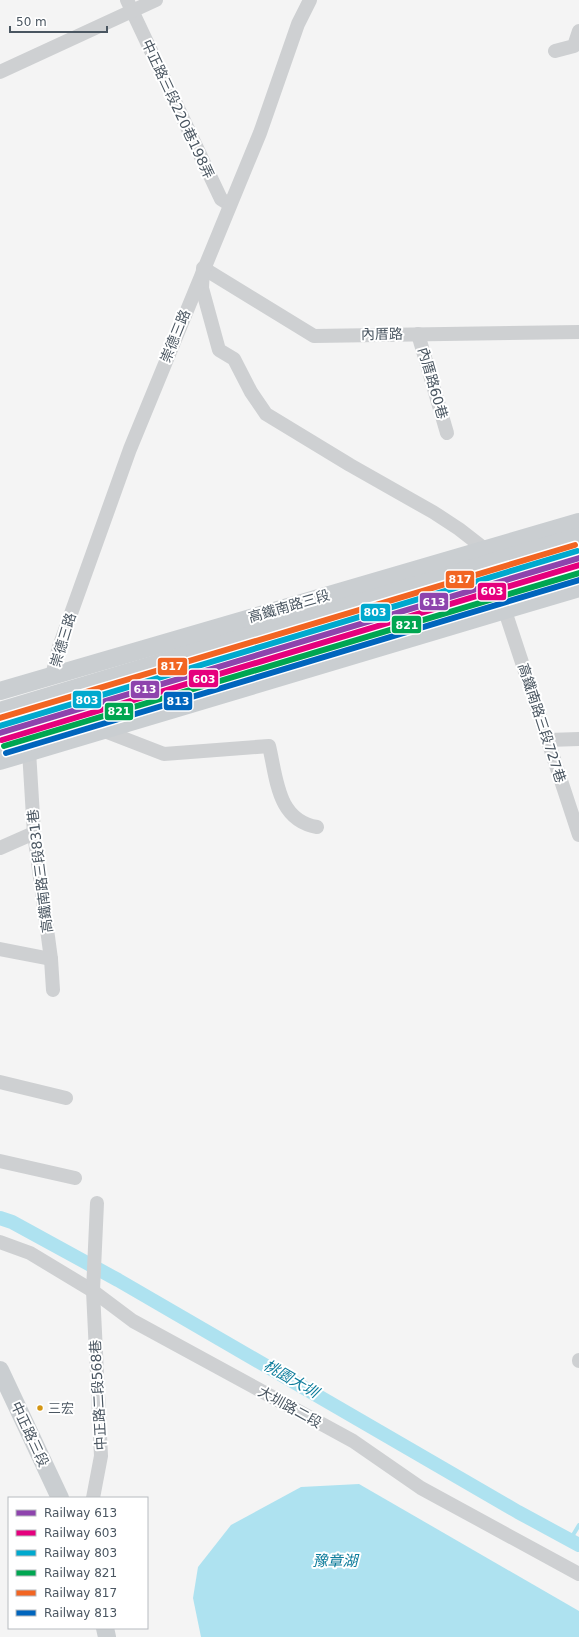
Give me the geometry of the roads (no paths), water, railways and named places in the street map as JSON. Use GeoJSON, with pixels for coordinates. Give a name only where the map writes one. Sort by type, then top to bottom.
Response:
{"type":"FeatureCollection","features":[{"type":"Feature","properties":{"kind":"main road","name":"高鐵南路三段"},"geometry":{"type":"LineString","coordinates":[[0,691],[579,522]]}},
{"type":"Feature","properties":{"kind":"main road","name":"高鐵南路三段"},"geometry":{"type":"LineString","coordinates":[[0,711],[579,536]]}},
{"type":"Feature","properties":{"kind":"main road"},"geometry":{"type":"LineString","coordinates":[[0,743],[579,574]]}},
{"type":"Feature","properties":{"kind":"main road"},"geometry":{"type":"LineString","coordinates":[[334,609],[378,580]]}},
{"type":"Feature","properties":{"kind":"main road"},"geometry":{"type":"LineString","coordinates":[[0,761],[29,751],[579,588]]}},
{"type":"Feature","properties":{"kind":"main road","name":"中正路三段"},"geometry":{"type":"LineString","coordinates":[[0,1370],[60,1497]]}},
{"type":"Feature","properties":{"kind":"street"},"geometry":{"type":"LineString","coordinates":[[0,72],[130,5],[156,0]]}},
{"type":"Feature","properties":{"kind":"street","name":"崇德三路"},"geometry":{"type":"LineString","coordinates":[[52,676],[59,647],[130,448],[229,204],[260,133],[298,24],[310,0]]}},
{"type":"Feature","properties":{"kind":"street","name":"中正路三段220巷198弄"},"geometry":{"type":"LineString","coordinates":[[130,5],[221,199],[229,204]]}},
{"type":"Feature","properties":{"kind":"street"},"geometry":{"type":"LineString","coordinates":[[555,52],[574,46],[579,31]]}},
{"type":"Feature","properties":{"kind":"street"},"geometry":{"type":"LineString","coordinates":[[203,268],[202,288],[219,350],[234,359],[251,392],[266,414],[350,465],[433,512],[459,529],[486,550]]}},
{"type":"Feature","properties":{"kind":"street","name":"內厝路"},"geometry":{"type":"LineString","coordinates":[[203,268],[314,336],[579,332]]}},
{"type":"Feature","properties":{"kind":"street","name":"內厝路60巷"},"geometry":{"type":"LineString","coordinates":[[418,334],[447,433]]}},
{"type":"Feature","properties":{"kind":"street","name":"高鐵南路三段727巷"},"geometry":{"type":"LineString","coordinates":[[505,611],[579,835]]}},
{"type":"Feature","properties":{"kind":"street"},"geometry":{"type":"LineString","coordinates":[[102,730],[164,754],[269,746],[281,799],[297,821],[306,825],[317,827]]}},
{"type":"Feature","properties":{"kind":"street"},"geometry":{"type":"LineString","coordinates":[[548,740],[579,739]]}},
{"type":"Feature","properties":{"kind":"street","name":"高鐵南路三段831巷"},"geometry":{"type":"LineString","coordinates":[[29,751],[34,833],[51,959],[53,990]]}},
{"type":"Feature","properties":{"kind":"street"},"geometry":{"type":"LineString","coordinates":[[0,848],[34,833]]}},
{"type":"Feature","properties":{"kind":"street"},"geometry":{"type":"LineString","coordinates":[[0,949],[51,959]]}},
{"type":"Feature","properties":{"kind":"street"},"geometry":{"type":"LineString","coordinates":[[0,1082],[66,1098]]}},
{"type":"Feature","properties":{"kind":"street"},"geometry":{"type":"LineString","coordinates":[[0,1161],[75,1178]]}},
{"type":"Feature","properties":{"kind":"street","name":"中正路二段568巷"},"geometry":{"type":"LineString","coordinates":[[93,1497],[101,1456],[93,1291],[97,1202]]}},
{"type":"Feature","properties":{"kind":"street","name":"大圳路二段"},"geometry":{"type":"LineString","coordinates":[[0,1242],[30,1253],[93,1291],[133,1321],[352,1441],[421,1488],[579,1574]]}},
{"type":"Feature","properties":{"kind":"water","name":"豫章湖"},"geometry":{"type":"Polygon","coordinates":[[[359,1484],[579,1611],[579,1637],[201,1637],[193,1598],[198,1567],[231,1525],[301,1487],[359,1484]]]}},
{"type":"Feature","properties":{"kind":"waterway","name":"桃園大圳"},"geometry":{"type":"LineString","coordinates":[[0,1218],[12,1222],[118,1280],[518,1512],[579,1545]]}},
{"type":"Feature","properties":{"kind":"waterway"},"geometry":{"type":"LineString","coordinates":[[570,1540],[579,1525]]}},
{"type":"Feature","properties":{"kind":"rail line","name":"817"},"geometry":{"type":"LineString","coordinates":[[0,718],[575,545]]}},
{"type":"Feature","properties":{"kind":"rail line","name":"803"},"geometry":{"type":"LineString","coordinates":[[0,726],[577,551]]}},
{"type":"Feature","properties":{"kind":"rail line","name":"613"},"geometry":{"type":"LineString","coordinates":[[0,733],[579,558]]}},
{"type":"Feature","properties":{"kind":"rail line","name":"603"},"geometry":{"type":"LineString","coordinates":[[2,740],[579,565]]}},
{"type":"Feature","properties":{"kind":"rail line","name":"821"},"geometry":{"type":"LineString","coordinates":[[4,746],[579,573]]}},
{"type":"Feature","properties":{"kind":"rail line","name":"813"},"geometry":{"type":"LineString","coordinates":[[6,753],[579,580]]}},
{"type":"Feature","properties":{"kind":"place","name":"三宏"},"geometry":{"type":"Point","coordinates":[40,1408]}}]}
